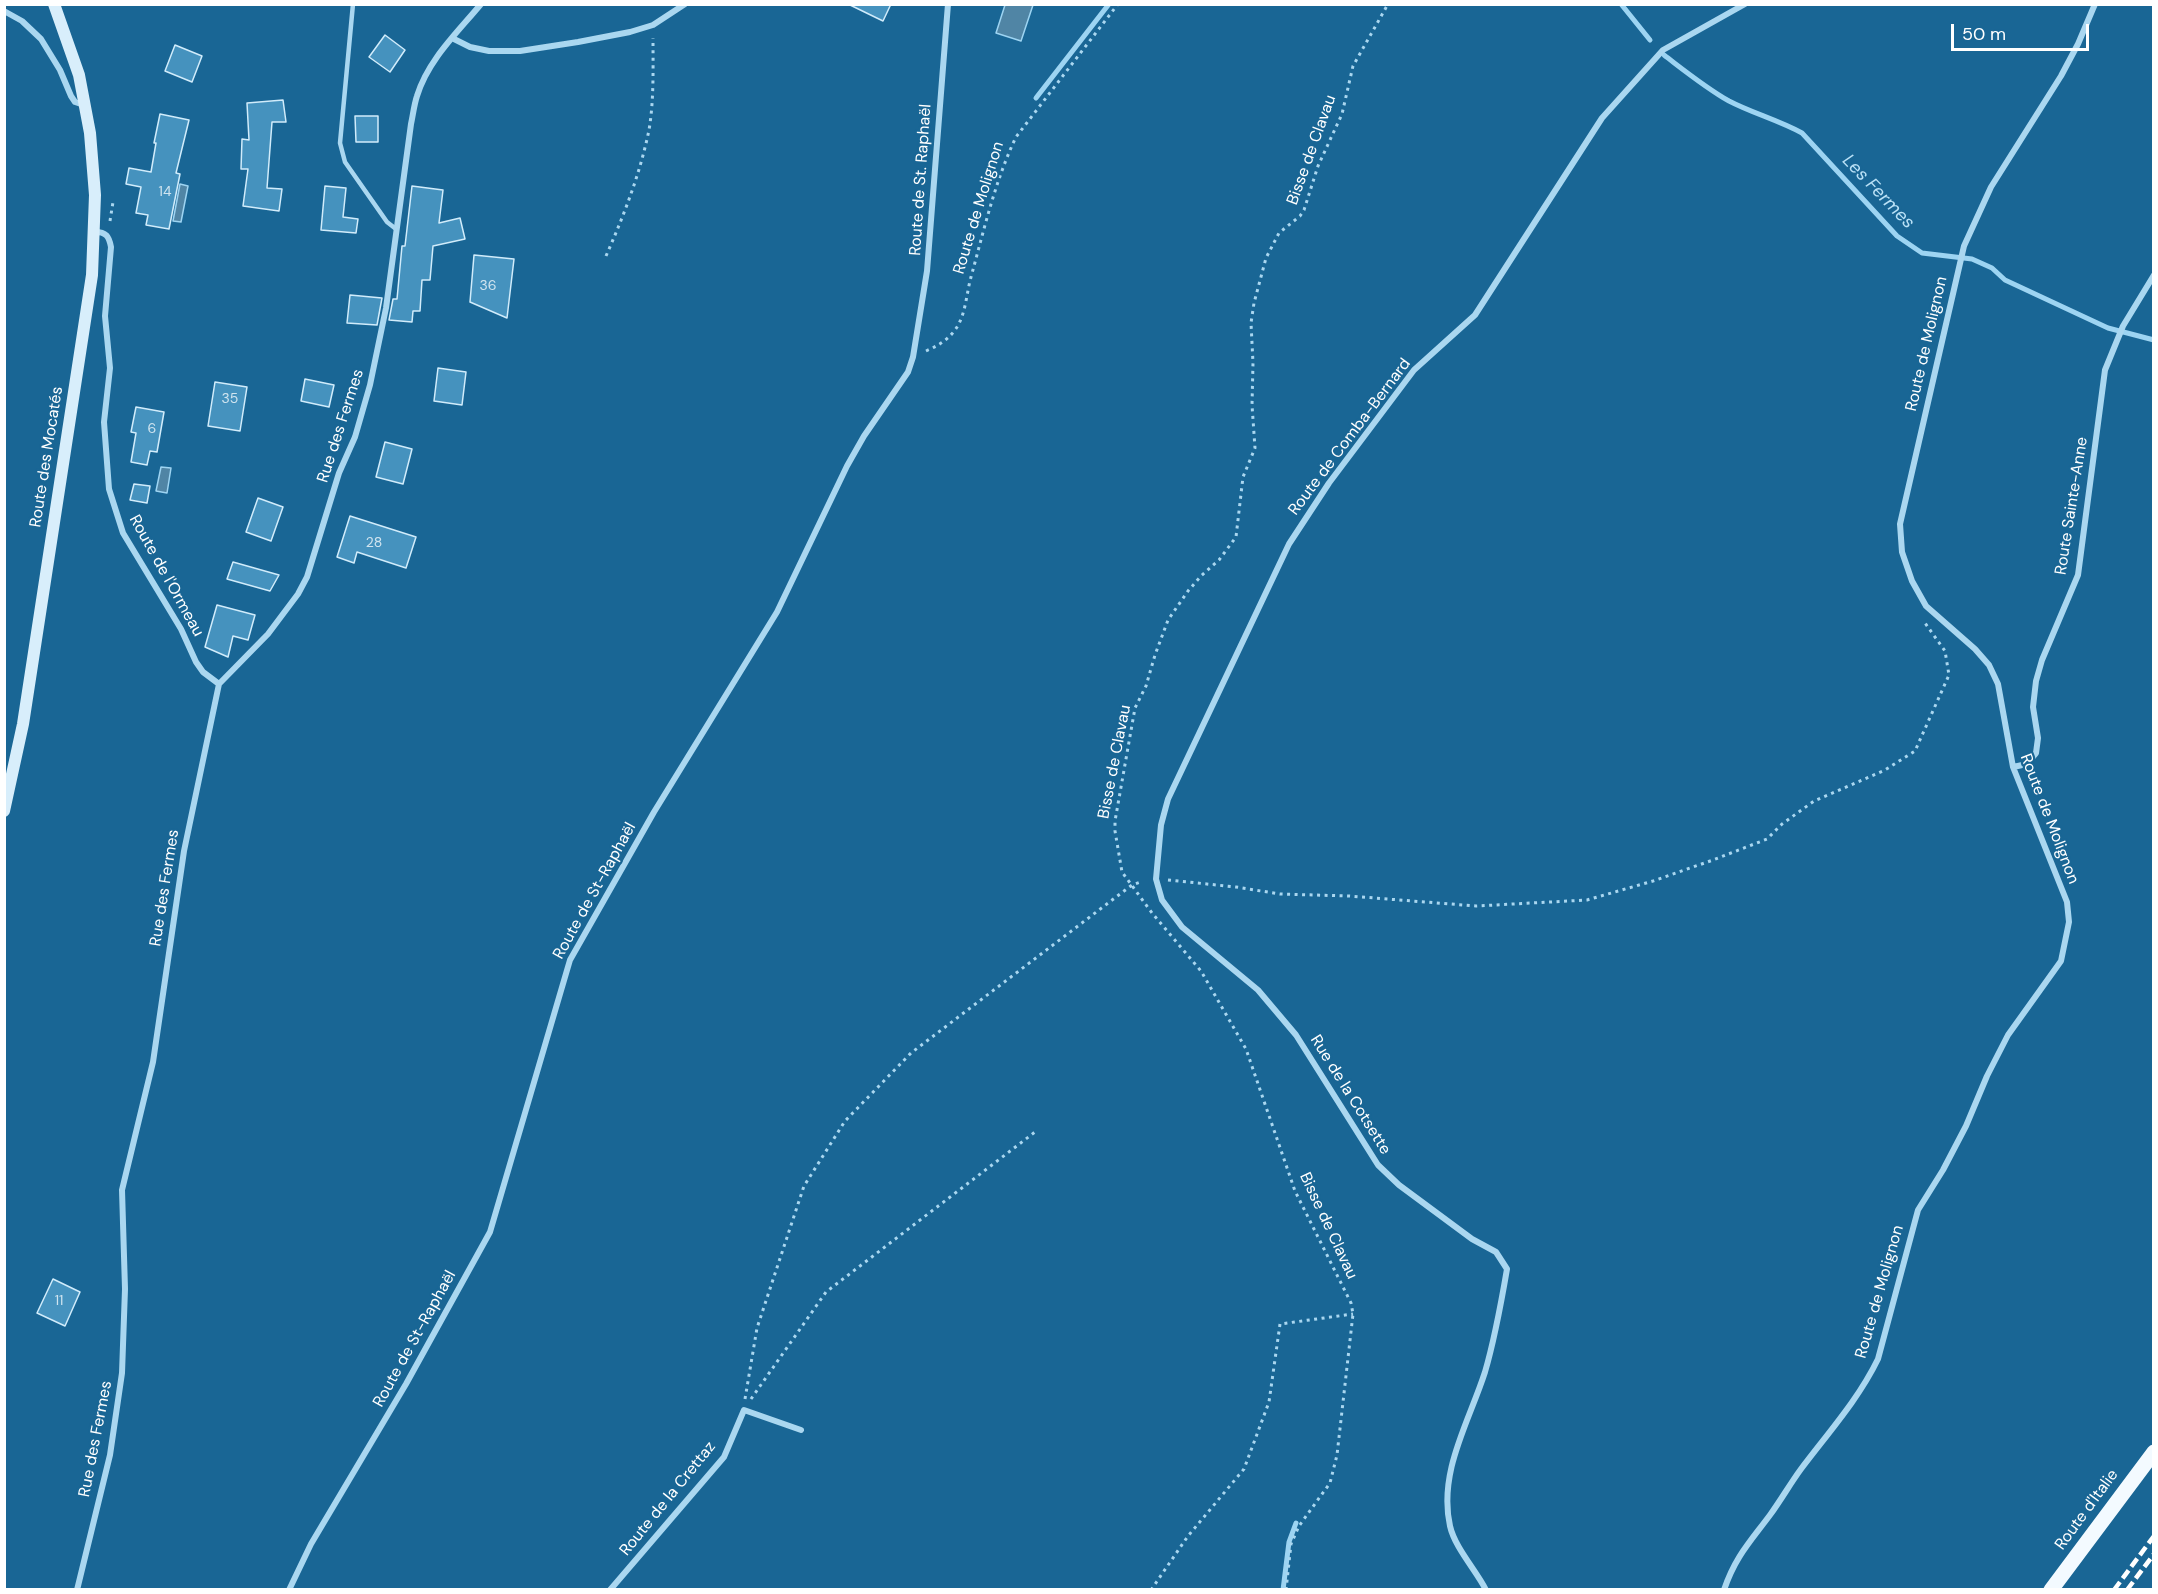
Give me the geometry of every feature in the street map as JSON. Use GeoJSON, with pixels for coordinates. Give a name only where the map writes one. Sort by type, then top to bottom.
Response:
{"type":"FeatureCollection","features":[{"type":"Feature","properties":{"kind":"main road","name":"Route d'Italie"},"geometry":{"type":"LineString","coordinates":[[2051,1590],[2154,1452]]}},
{"type":"Feature","properties":{"kind":"street","name":"Route des Mocatés"},"geometry":{"type":"LineString","coordinates":[[4,811],[25,713],[92,275],[95,232],[93,164],[86,105],[70,47],[54,4]]}},
{"type":"Feature","properties":{"kind":"street","name":"Rue des Fermes"},"geometry":{"type":"LineString","coordinates":[[77,1590],[110,1455],[122,1373],[125,1289],[122,1190],[153,1062],[184,851],[219,684],[284,615],[307,577],[339,473],[355,437],[370,385],[386,308],[411,124],[417,96],[427,71],[438,54],[481,4]]}},
{"type":"Feature","properties":{"kind":"street"},"geometry":{"type":"LineString","coordinates":[[452,38],[470,47],[489,51],[520,51],[630,32],[653,25],[685,4]]}},
{"type":"Feature","properties":{"kind":"street","name":"Route de St. Raphaël"},"geometry":{"type":"LineString","coordinates":[[913,357],[927,271],[948,4]]}},
{"type":"Feature","properties":{"kind":"street","name":"Route de Comba-Bernard"},"geometry":{"type":"LineString","coordinates":[[1156,879],[1158,844],[1168,799],[1289,544],[1329,483],[1414,370],[1475,315],[1602,118],[1663,50],[1745,4]]}},
{"type":"Feature","properties":{"kind":"street","name":"Route de Molignon"},"geometry":{"type":"LineString","coordinates":[[1724,1590],[1736,1559],[1770,1516],[1800,1471],[1868,1380],[1878,1359],[1918,1210],[1962,1135],[1987,1076],[2008,1035],[2061,961],[2069,922],[2067,902],[2013,767],[1998,684],[1989,665],[1975,649],[1926,606],[1912,581],[1902,552],[1900,524],[1964,246],[1991,187],[2061,76],[2095,4]]}},
{"type":"Feature","properties":{"kind":"street"},"geometry":{"type":"LineString","coordinates":[[4,10],[22,21],[41,39],[60,70],[71,96],[80,105],[86,105]]}},
{"type":"Feature","properties":{"kind":"street","name":"Route de l'Ormeau"},"geometry":{"type":"LineString","coordinates":[[95,232],[104,232],[109,237],[111,247],[105,316],[110,368],[104,422],[110,489],[123,533],[181,629],[196,662],[203,672],[219,684]]}},
{"type":"Feature","properties":{"kind":"street","name":"Route Sainte-Anne"},"geometry":{"type":"LineString","coordinates":[[2013,767],[2027,764],[2036,753],[2038,738],[2033,707],[2036,681],[2042,660],[2078,575],[2105,370],[2122,326],[2154,275]]}},
{"type":"Feature","properties":{"kind":"street","name":"Route de St-Raphaël"},"geometry":{"type":"LineString","coordinates":[[289,1590],[311,1544],[406,1384],[490,1232],[570,960],[654,812],[777,612],[847,466],[864,436],[898,387],[913,357]]}},
{"type":"Feature","properties":{"kind":"street","name":"Rue de la Cotsette"},"geometry":{"type":"LineString","coordinates":[[1156,879],[1162,900],[1182,927],[1258,990],[1296,1035],[1378,1165],[1399,1185],[1472,1239],[1496,1252],[1507,1269],[1497,1327],[1484,1374],[1455,1452],[1447,1492],[1450,1527],[1486,1590]]}},
{"type":"Feature","properties":{"kind":"street"},"geometry":{"type":"LineString","coordinates":[[744,1410],[801,1430]]}},
{"type":"Feature","properties":{"kind":"street","name":"Route de la Crettaz"},"geometry":{"type":"LineString","coordinates":[[610,1590],[724,1457],[744,1410]]}},
{"type":"Feature","properties":{"kind":"lane"},"geometry":{"type":"LineString","coordinates":[[353,4],[340,142],[345,162],[387,222],[396,229]]}},
{"type":"Feature","properties":{"kind":"path","name":"Route de Molignon"},"geometry":{"type":"LineString","coordinates":[[913,357],[941,344],[956,329],[962,318],[1006,159],[1016,137],[1118,4]]}},
{"type":"Feature","properties":{"kind":"path","name":"Bisse de Clavau"},"geometry":{"type":"LineString","coordinates":[[1286,1590],[1295,1535],[1330,1483],[1337,1455],[1353,1314],[1351,1303],[1295,1191],[1246,1049],[1201,971],[1152,914],[1122,872],[1115,831],[1135,708],[1146,686],[1168,620],[1188,591],[1219,560],[1236,537],[1243,477],[1255,448],[1251,323],[1264,264],[1279,233],[1304,210],[1318,166],[1342,114],[1353,66],[1388,4]]}},
{"type":"Feature","properties":{"kind":"path"},"geometry":{"type":"LineString","coordinates":[[606,256],[631,195],[649,127],[653,25]]}},
{"type":"Feature","properties":{"kind":"path"},"geometry":{"type":"LineString","coordinates":[[112,218],[113,202]]}},
{"type":"Feature","properties":{"kind":"path"},"geometry":{"type":"LineString","coordinates":[[744,1410],[757,1328],[804,1186],[845,1121],[911,1053],[1132,885],[1156,879],[1280,894],[1349,896],[1476,906],[1587,900],[1653,881],[1713,860],[1767,838],[1814,801],[1884,770],[1915,751],[1949,675],[1945,651],[1922,618],[1926,606]]}},
{"type":"Feature","properties":{"kind":"path"},"geometry":{"type":"LineString","coordinates":[[744,1410],[826,1292],[1035,1132]]}},
{"type":"Feature","properties":{"kind":"path"},"geometry":{"type":"LineString","coordinates":[[1151,1590],[1188,1536],[1244,1469],[1269,1402],[1280,1324],[1353,1314]]}},
{"type":"Feature","properties":{"kind":"water"},"geometry":{"type":"Polygon","coordinates":[[[1005,5],[1033,5],[1021,41],[996,33],[1005,5]]]}},
{"type":"Feature","properties":{"kind":"water"},"geometry":{"type":"Polygon","coordinates":[[[180,184],[188,186],[181,222],[173,221],[180,184]]]}},
{"type":"Feature","properties":{"kind":"water"},"geometry":{"type":"Polygon","coordinates":[[[161,467],[171,468],[167,493],[156,491],[161,467]]]}},
{"type":"Feature","properties":{"kind":"building"},"geometry":{"type":"Polygon","coordinates":[[[848,4],[891,4],[883,21],[848,4]]]}},
{"type":"Feature","properties":{"kind":"building"},"geometry":{"type":"Polygon","coordinates":[[[385,35],[405,50],[390,72],[369,57],[385,35]]]}},
{"type":"Feature","properties":{"kind":"building"},"geometry":{"type":"Polygon","coordinates":[[[175,45],[202,56],[192,82],[165,71],[175,45]]]}},
{"type":"Feature","properties":{"kind":"building"},"geometry":{"type":"Polygon","coordinates":[[[283,100],[286,122],[272,122],[267,188],[282,189],[279,211],[243,206],[248,169],[241,169],[242,139],[249,140],[247,103],[283,100]]]}},
{"type":"Feature","properties":{"kind":"building"},"geometry":{"type":"Polygon","coordinates":[[[160,114],[189,120],[176,173],[180,174],[169,229],[146,225],[148,215],[136,213],[141,187],[126,184],[129,168],[151,172],[160,114]]]}},
{"type":"Feature","properties":{"kind":"building"},"geometry":{"type":"Polygon","coordinates":[[[355,116],[378,116],[378,142],[356,142],[355,116]]]}},
{"type":"Feature","properties":{"kind":"building"},"geometry":{"type":"Polygon","coordinates":[[[325,186],[346,188],[343,217],[358,219],[356,233],[321,230],[325,186]]]}},
{"type":"Feature","properties":{"kind":"building"},"geometry":{"type":"Polygon","coordinates":[[[412,186],[443,190],[439,223],[460,218],[465,239],[433,246],[430,280],[422,280],[420,311],[413,311],[412,322],[389,320],[393,299],[397,299],[402,246],[405,246],[412,186]]]}},
{"type":"Feature","properties":{"kind":"building"},"geometry":{"type":"Polygon","coordinates":[[[474,255],[514,259],[507,318],[470,302],[474,255]]]}},
{"type":"Feature","properties":{"kind":"building"},"geometry":{"type":"Polygon","coordinates":[[[350,295],[382,298],[377,325],[347,323],[350,295]]]}},
{"type":"Feature","properties":{"kind":"building"},"geometry":{"type":"Polygon","coordinates":[[[438,368],[466,372],[462,405],[434,401],[438,368]]]}},
{"type":"Feature","properties":{"kind":"building"},"geometry":{"type":"Polygon","coordinates":[[[305,379],[334,385],[329,407],[301,401],[305,379]]]}},
{"type":"Feature","properties":{"kind":"building"},"geometry":{"type":"Polygon","coordinates":[[[215,382],[247,387],[240,431],[208,426],[215,382]]]}},
{"type":"Feature","properties":{"kind":"building"},"geometry":{"type":"Polygon","coordinates":[[[136,407],[164,412],[157,452],[150,451],[147,465],[131,462],[136,433],[131,432],[136,407]]]}},
{"type":"Feature","properties":{"kind":"building"},"geometry":{"type":"Polygon","coordinates":[[[385,442],[412,449],[403,484],[376,477],[385,442]]]}},
{"type":"Feature","properties":{"kind":"building"},"geometry":{"type":"Polygon","coordinates":[[[134,484],[150,486],[147,503],[130,500],[134,484]]]}},
{"type":"Feature","properties":{"kind":"building"},"geometry":{"type":"Polygon","coordinates":[[[258,498],[283,507],[271,541],[246,532],[258,498]]]}},
{"type":"Feature","properties":{"kind":"building"},"geometry":{"type":"Polygon","coordinates":[[[350,516],[416,537],[406,568],[357,552],[354,563],[337,557],[350,516]]]}},
{"type":"Feature","properties":{"kind":"building"},"geometry":{"type":"Polygon","coordinates":[[[233,562],[279,575],[270,591],[227,579],[233,562]]]}},
{"type":"Feature","properties":{"kind":"building"},"geometry":{"type":"Polygon","coordinates":[[[217,605],[255,615],[248,640],[233,636],[228,657],[205,647],[217,605]]]}},
{"type":"Feature","properties":{"kind":"building"},"geometry":{"type":"Polygon","coordinates":[[[53,1279],[80,1292],[65,1326],[37,1313],[53,1279]]]}},
{"type":"Feature","properties":{"kind":"waterway","name":"Les Fermes"},"geometry":{"type":"LineString","coordinates":[[1036,98],[1109,4]]}},
{"type":"Feature","properties":{"kind":"waterway","name":"Les Fermes"},"geometry":{"type":"LineString","coordinates":[[1621,4],[1650,40]]}},
{"type":"Feature","properties":{"kind":"waterway","name":"Les Fermes"},"geometry":{"type":"LineString","coordinates":[[1664,55],[1729,101],[1802,133],[1897,236],[1922,253],[1972,259],[1992,268],[2005,280],[2108,328],[2154,340]]}},
{"type":"Feature","properties":{"kind":"waterway"},"geometry":{"type":"LineString","coordinates":[[1283,1590],[1289,1542],[1296,1523]]}},
{"type":"Feature","properties":{"kind":"railway"},"geometry":{"type":"LineString","coordinates":[[2114,1590],[2154,1536]]}},
{"type":"Feature","properties":{"kind":"railway"},"geometry":{"type":"LineString","coordinates":[[2127,1590],[2154,1554]]}}]}
